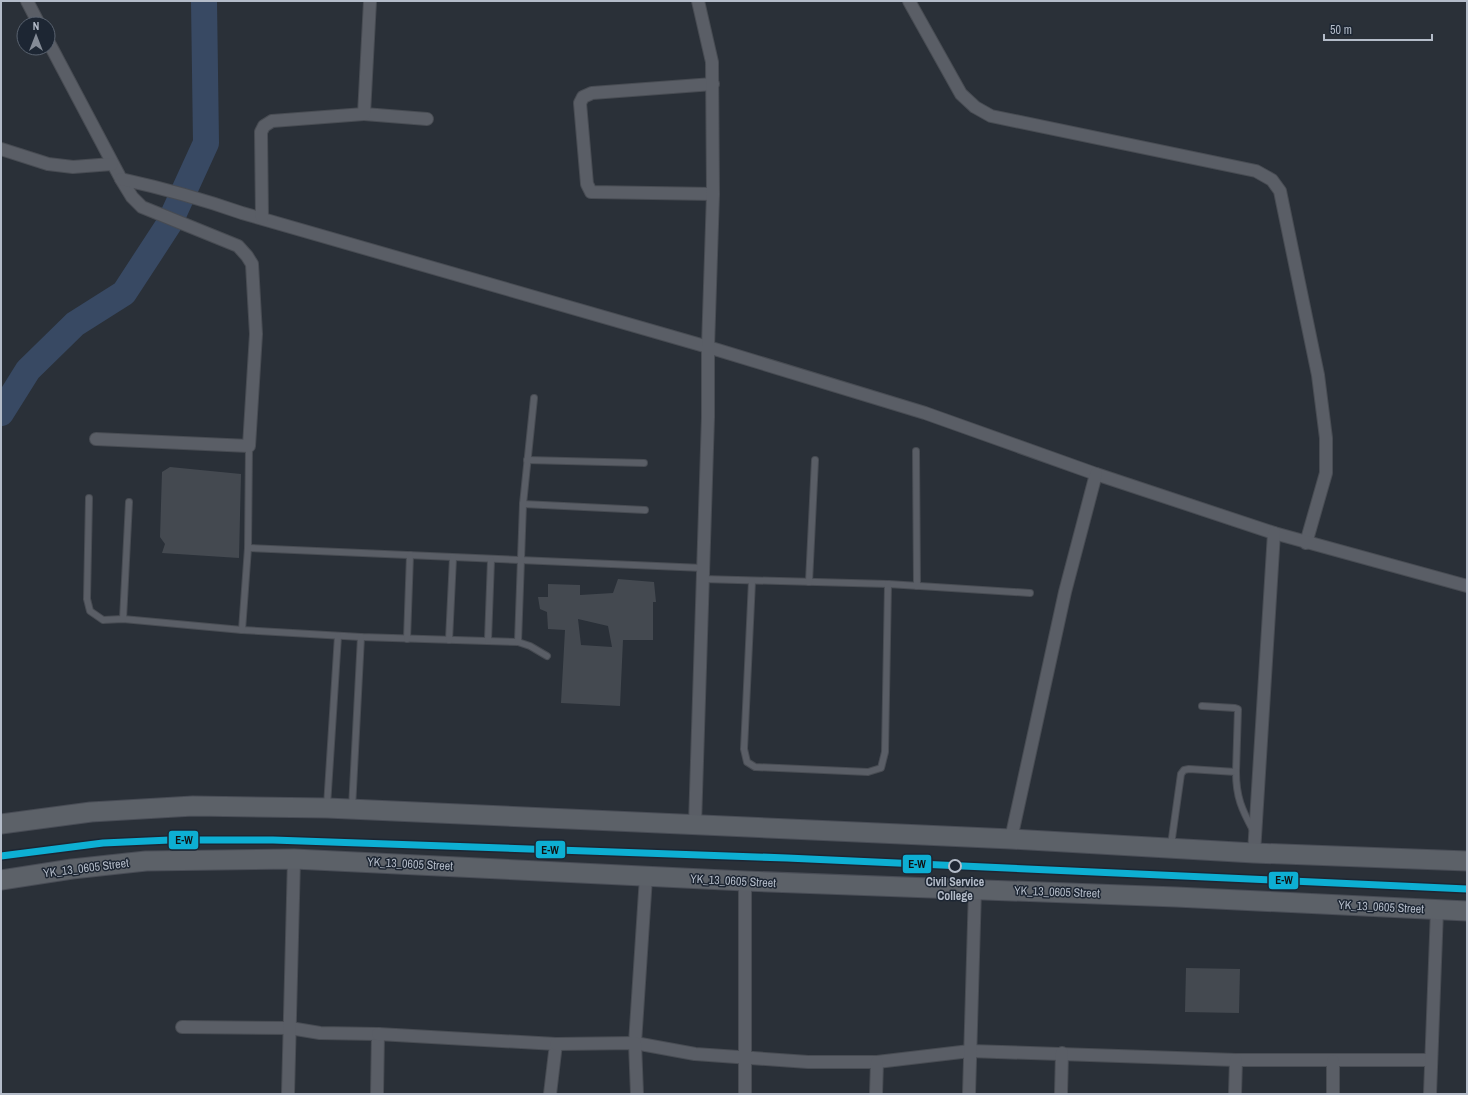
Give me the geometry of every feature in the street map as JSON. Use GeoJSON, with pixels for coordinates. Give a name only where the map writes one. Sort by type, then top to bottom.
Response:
{"type":"FeatureCollection","features":[{"type":"Feature","properties":{"kind":"main road"},"geometry":{"type":"LineString","coordinates":[[1,824],[91,812],[193,806],[327,808],[1012,839],[1171,849],[1255,844],[1467,861]]}},
{"type":"Feature","properties":{"kind":"main road","name":"YK_13_0605 Street"},"geometry":{"type":"LineString","coordinates":[[1,880],[72,869],[146,861],[294,858],[745,881],[1176,897],[1467,911]]}},
{"type":"Feature","properties":{"kind":"street"},"geometry":{"type":"LineString","coordinates":[[27,1],[35,16]]}},
{"type":"Feature","properties":{"kind":"street"},"geometry":{"type":"LineString","coordinates":[[364,114],[370,1]]}},
{"type":"Feature","properties":{"kind":"street"},"geometry":{"type":"LineString","coordinates":[[695,824],[708,417],[708,347],[713,194],[712,62],[698,1]]}},
{"type":"Feature","properties":{"kind":"street"},"geometry":{"type":"LineString","coordinates":[[909,1],[961,94],[976,107],[991,116],[1256,171],[1272,180],[1280,191],[1318,375],[1326,438],[1326,473],[1306,543]]}},
{"type":"Feature","properties":{"kind":"street"},"geometry":{"type":"LineString","coordinates":[[56,56],[112,164],[132,197],[142,207],[238,246],[248,256],[252,264],[256,334],[249,446],[96,439]]}},
{"type":"Feature","properties":{"kind":"street"},"geometry":{"type":"LineString","coordinates":[[713,84],[592,93],[583,98],[580,103],[587,184],[591,192],[713,194]]}},
{"type":"Feature","properties":{"kind":"street"},"geometry":{"type":"LineString","coordinates":[[262,218],[261,132],[264,126],[272,121],[364,114],[427,119]]}},
{"type":"Feature","properties":{"kind":"street"},"geometry":{"type":"LineString","coordinates":[[1,149],[48,164],[73,167],[112,164]]}},
{"type":"Feature","properties":{"kind":"street"},"geometry":{"type":"LineString","coordinates":[[121,180],[157,187],[198,198],[262,218],[708,347],[925,413],[1096,474],[1274,533],[1467,586]]}},
{"type":"Feature","properties":{"kind":"street"},"geometry":{"type":"LineString","coordinates":[[1012,839],[1065,592],[1096,474]]}},
{"type":"Feature","properties":{"kind":"street"},"geometry":{"type":"LineString","coordinates":[[1255,844],[1274,533]]}},
{"type":"Feature","properties":{"kind":"street"},"geometry":{"type":"LineString","coordinates":[[288,1094],[294,858]]}},
{"type":"Feature","properties":{"kind":"street"},"geometry":{"type":"LineString","coordinates":[[637,1094],[635,1043],[646,876]]}},
{"type":"Feature","properties":{"kind":"street"},"geometry":{"type":"LineString","coordinates":[[745,881],[745,1094]]}},
{"type":"Feature","properties":{"kind":"street"},"geometry":{"type":"LineString","coordinates":[[970,1094],[975,890]]}},
{"type":"Feature","properties":{"kind":"street"},"geometry":{"type":"LineString","coordinates":[[1430,1094],[1437,910]]}},
{"type":"Feature","properties":{"kind":"street"},"geometry":{"type":"LineString","coordinates":[[182,1027],[290,1028],[320,1033],[378,1034],[556,1044],[635,1043],[695,1054],[808,1062],[876,1062],[970,1051],[1333,1062],[1431,1060]]}},
{"type":"Feature","properties":{"kind":"street"},"geometry":{"type":"LineString","coordinates":[[377,1094],[378,1034]]}},
{"type":"Feature","properties":{"kind":"street"},"geometry":{"type":"LineString","coordinates":[[550,1094],[556,1044]]}},
{"type":"Feature","properties":{"kind":"street"},"geometry":{"type":"LineString","coordinates":[[1061,1094],[1062,1053]]}},
{"type":"Feature","properties":{"kind":"street"},"geometry":{"type":"LineString","coordinates":[[1235,1094],[1236,1060]]}},
{"type":"Feature","properties":{"kind":"street"},"geometry":{"type":"LineString","coordinates":[[876,1062],[876,1094]]}},
{"type":"Feature","properties":{"kind":"street"},"geometry":{"type":"LineString","coordinates":[[1332,1094],[1333,1062]]}},
{"type":"Feature","properties":{"kind":"lane"},"geometry":{"type":"LineString","coordinates":[[518,642],[523,504],[534,398]]}},
{"type":"Feature","properties":{"kind":"lane"},"geometry":{"type":"LineString","coordinates":[[242,630],[248,548],[249,446]]}},
{"type":"Feature","properties":{"kind":"lane"},"geometry":{"type":"LineString","coordinates":[[916,452],[917,586]]}},
{"type":"Feature","properties":{"kind":"lane"},"geometry":{"type":"LineString","coordinates":[[527,460],[644,463]]}},
{"type":"Feature","properties":{"kind":"lane"},"geometry":{"type":"LineString","coordinates":[[809,582],[815,460]]}},
{"type":"Feature","properties":{"kind":"lane"},"geometry":{"type":"LineString","coordinates":[[89,498],[87,599],[90,611],[102,620],[123,619],[242,630],[338,636],[518,642],[530,646],[548,656]]}},
{"type":"Feature","properties":{"kind":"lane"},"geometry":{"type":"LineString","coordinates":[[123,619],[129,502]]}},
{"type":"Feature","properties":{"kind":"lane"},"geometry":{"type":"LineString","coordinates":[[523,504],[645,510]]}},
{"type":"Feature","properties":{"kind":"lane"},"geometry":{"type":"LineString","coordinates":[[248,548],[491,560],[522,559],[703,573],[752,580],[888,584],[1030,593]]}},
{"type":"Feature","properties":{"kind":"lane"},"geometry":{"type":"LineString","coordinates":[[407,639],[410,555]]}},
{"type":"Feature","properties":{"kind":"lane"},"geometry":{"type":"LineString","coordinates":[[449,640],[453,558]]}},
{"type":"Feature","properties":{"kind":"lane"},"geometry":{"type":"LineString","coordinates":[[488,640],[491,560]]}},
{"type":"Feature","properties":{"kind":"lane"},"geometry":{"type":"LineString","coordinates":[[752,580],[744,749],[747,762],[755,767],[868,772],[881,768],[885,752],[888,584]]}},
{"type":"Feature","properties":{"kind":"lane"},"geometry":{"type":"LineString","coordinates":[[327,808],[338,636]]}},
{"type":"Feature","properties":{"kind":"lane"},"geometry":{"type":"LineString","coordinates":[[352,809],[361,637]]}},
{"type":"Feature","properties":{"kind":"lane"},"geometry":{"type":"LineString","coordinates":[[1202,706],[1238,709],[1236,788],[1241,808],[1255,844]]}},
{"type":"Feature","properties":{"kind":"lane"},"geometry":{"type":"LineString","coordinates":[[1171,849],[1181,774],[1184,770],[1236,772]]}},
{"type":"Feature","properties":{"kind":"building"},"geometry":{"type":"Polygon","coordinates":[[[170,467],[241,474],[239,558],[162,553],[165,544],[160,537],[162,472],[170,467]]]}},
{"type":"Feature","properties":{"kind":"building"},"geometry":{"type":"Polygon","coordinates":[[[618,579],[654,582],[656,602],[653,602],[653,640],[623,640],[620,706],[561,703],[565,630],[548,629],[547,612],[540,609],[538,597],[548,597],[548,584],[580,585],[580,595],[613,593],[618,579]],[[578,619],[581,645],[612,647],[608,626],[578,619]]]}},
{"type":"Feature","properties":{"kind":"building"},"geometry":{"type":"Polygon","coordinates":[[[1186,968],[1240,969],[1239,1013],[1185,1012],[1186,968]]]}},
{"type":"Feature","properties":{"kind":"waterway"},"geometry":{"type":"LineString","coordinates":[[1,413],[28,370],[75,324],[124,293],[169,224],[206,143],[204,1]]}},
{"type":"Feature","properties":{"kind":"transit line","name":"E-W"},"geometry":{"type":"LineString","coordinates":[[1,856],[103,843],[170,840],[273,840],[787,858],[1467,889]]}},
{"type":"Feature","properties":{"kind":"place","name":"Civil Service College"},"geometry":{"type":"Point","coordinates":[955,866]}}]}
